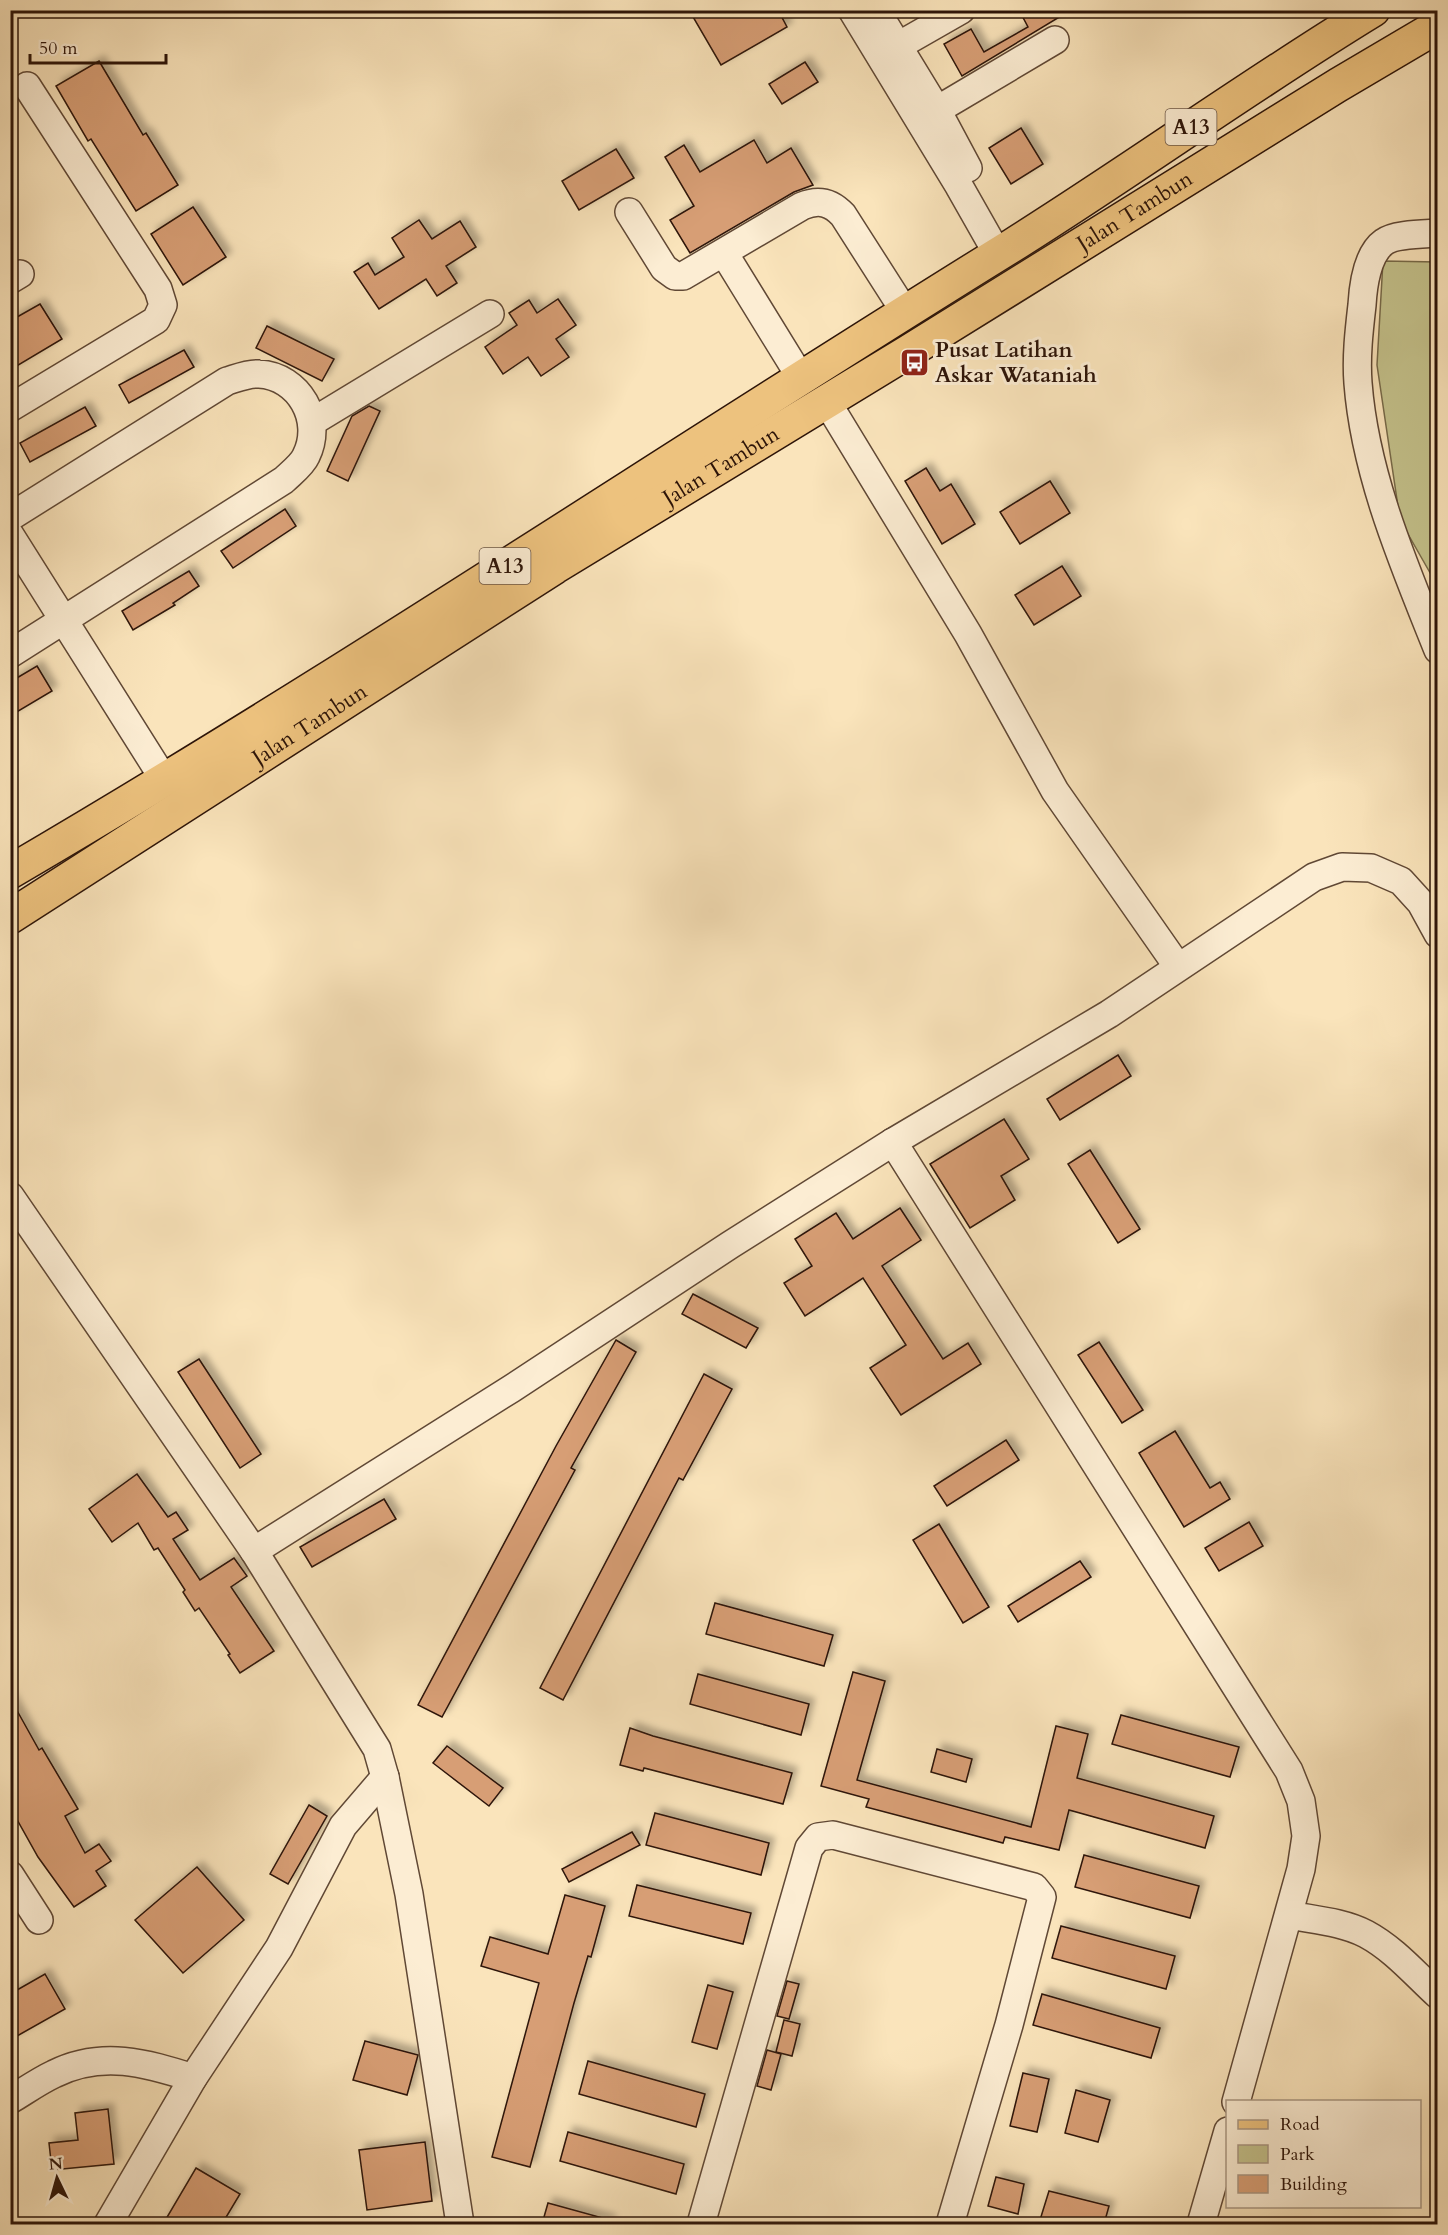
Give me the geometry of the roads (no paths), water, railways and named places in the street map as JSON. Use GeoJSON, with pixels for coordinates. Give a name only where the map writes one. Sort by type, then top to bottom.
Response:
{"type":"FeatureCollection","features":[{"type":"Feature","properties":{"kind":"main road","name":"Jalan Tambun"},"geometry":{"type":"LineString","coordinates":[[10,872],[165,781],[905,312],[1006,251],[1372,10]]}},
{"type":"Feature","properties":{"kind":"main road","name":"Jalan Tambun"},"geometry":{"type":"LineString","coordinates":[[10,917],[555,567],[1437,26]]}},
{"type":"Feature","properties":{"kind":"main road"},"geometry":{"type":"LineString","coordinates":[[908,352],[934,324],[984,287],[1006,251],[1047,248],[1113,210],[1152,201]]}},
{"type":"Feature","properties":{"kind":"street"},"geometry":{"type":"LineString","coordinates":[[852,10],[959,186],[1006,251]]}},
{"type":"Feature","properties":{"kind":"street"},"geometry":{"type":"LineString","coordinates":[[876,10],[937,110],[1006,251]]}},
{"type":"Feature","properties":{"kind":"street"},"geometry":{"type":"LineString","coordinates":[[898,46],[961,10]]}},
{"type":"Feature","properties":{"kind":"street"},"geometry":{"type":"LineString","coordinates":[[937,110],[1055,40]]}},
{"type":"Feature","properties":{"kind":"street"},"geometry":{"type":"LineString","coordinates":[[10,408],[156,320],[162,312],[163,305],[158,289],[27,86]]}},
{"type":"Feature","properties":{"kind":"street"},"geometry":{"type":"LineString","coordinates":[[629,212],[664,268],[675,276],[690,274],[802,206],[820,201],[829,204],[843,215],[905,312]]}},
{"type":"Feature","properties":{"kind":"street"},"geometry":{"type":"LineString","coordinates":[[1437,233],[1388,239],[1377,251],[1364,281],[1358,339],[1358,383],[1365,432],[1388,523],[1437,650]]}},
{"type":"Feature","properties":{"kind":"street"},"geometry":{"type":"LineString","coordinates":[[724,253],[801,378]]}},
{"type":"Feature","properties":{"kind":"street"},"geometry":{"type":"LineString","coordinates":[[312,422],[490,314]]}},
{"type":"Feature","properties":{"kind":"street"},"geometry":{"type":"LineString","coordinates":[[10,517],[227,381],[257,373],[278,378],[293,387],[304,400],[312,422],[312,440],[306,458],[284,480],[10,654]]}},
{"type":"Feature","properties":{"kind":"street"},"geometry":{"type":"LineString","coordinates":[[826,402],[969,634],[1055,791],[1178,967]]}},
{"type":"Feature","properties":{"kind":"street"},"geometry":{"type":"LineString","coordinates":[[10,535],[165,781]]}},
{"type":"Feature","properties":{"kind":"street"},"geometry":{"type":"LineString","coordinates":[[254,1551],[511,1389],[730,1245],[893,1142],[1109,1014],[1314,877],[1342,867],[1371,867],[1401,881],[1421,903],[1437,934]]}},
{"type":"Feature","properties":{"kind":"street"},"geometry":{"type":"LineString","coordinates":[[893,1142],[1289,1771],[1301,1802],[1305,1836],[1301,1869],[1237,2100]]}},
{"type":"Feature","properties":{"kind":"street"},"geometry":{"type":"LineString","coordinates":[[10,1196],[254,1551],[377,1749],[409,1894],[460,2224]]}},
{"type":"Feature","properties":{"kind":"street"},"geometry":{"type":"LineString","coordinates":[[108,2224],[193,2078],[279,1948],[343,1826],[385,1777]]}},
{"type":"Feature","properties":{"kind":"street"},"geometry":{"type":"LineString","coordinates":[[701,2224],[809,1848],[818,1837],[833,1835],[1034,1887],[1042,1897],[1009,2025],[950,2224]]}},
{"type":"Feature","properties":{"kind":"street"},"geometry":{"type":"LineString","coordinates":[[10,1875],[39,1920]]}},
{"type":"Feature","properties":{"kind":"street"},"geometry":{"type":"LineString","coordinates":[[1289,1915],[1340,1925],[1366,1934],[1388,1948],[1437,1995]]}},
{"type":"Feature","properties":{"kind":"street"},"geometry":{"type":"LineString","coordinates":[[10,2100],[55,2073],[82,2064],[108,2059],[136,2062],[193,2078]]}},
{"type":"Feature","properties":{"kind":"street"},"geometry":{"type":"LineString","coordinates":[[1201,2224],[1226,2135]]}},
{"type":"Feature","properties":{"kind":"place","name":"Pusat Latihan Askar Wataniah"},"geometry":{"type":"Point","coordinates":[914,363]}}]}
